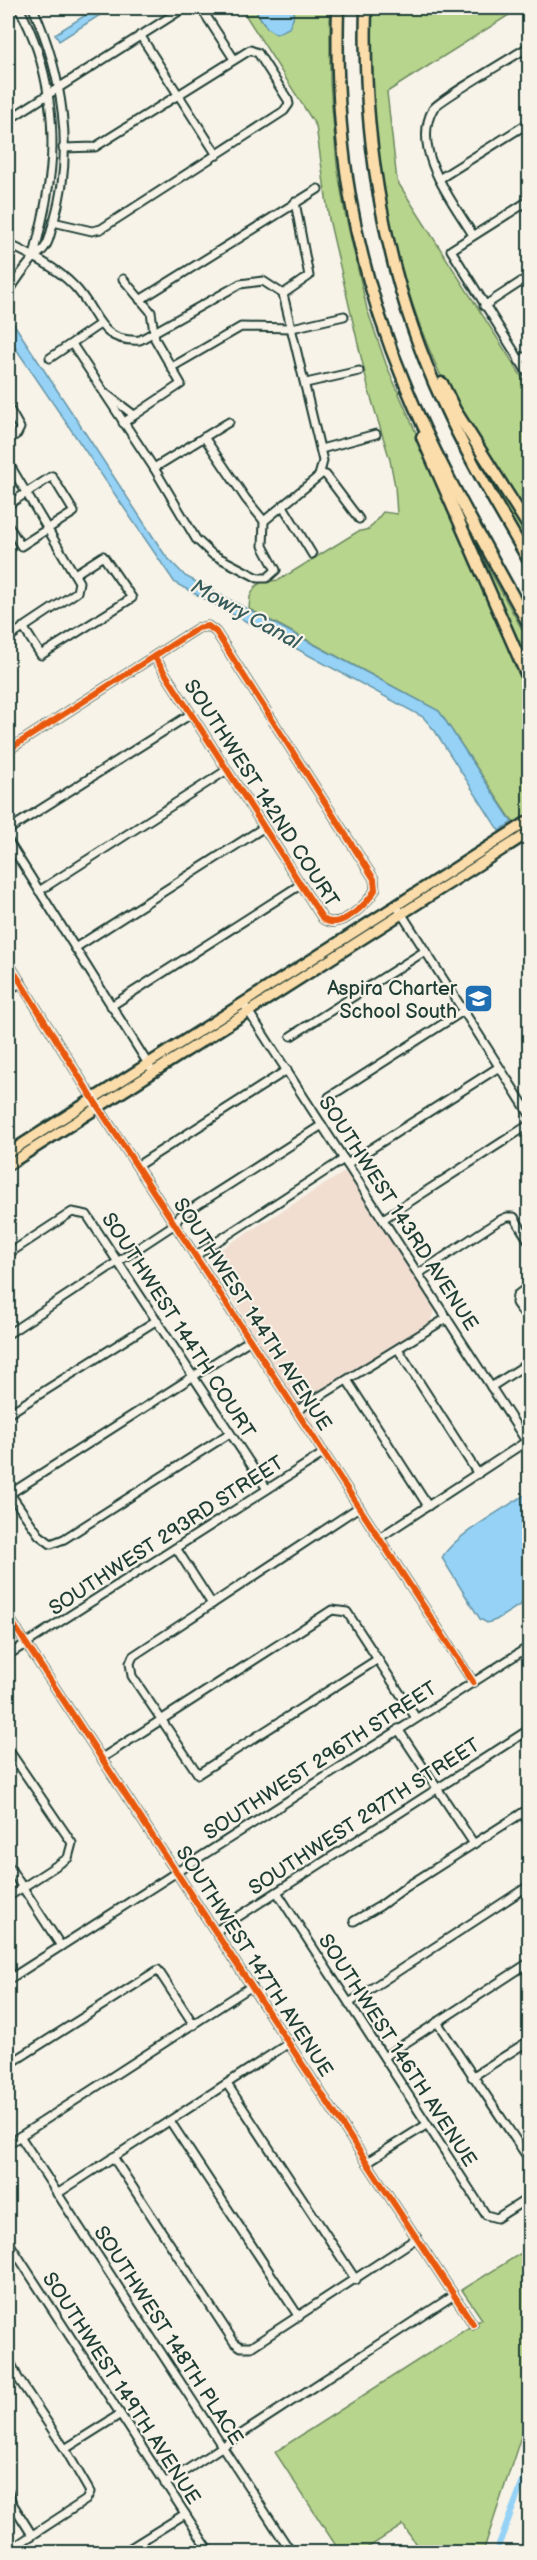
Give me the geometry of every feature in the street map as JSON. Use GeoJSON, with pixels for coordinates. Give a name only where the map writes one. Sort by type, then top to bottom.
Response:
{"type":"FeatureCollection","features":[{"type":"Feature","properties":{"kind":"highway"},"geometry":{"type":"LineString","coordinates":[[338,8],[336,70],[342,148],[351,212],[387,338],[418,413],[530,627]]}},
{"type":"Feature","properties":{"kind":"highway"},"geometry":{"type":"LineString","coordinates":[[366,8],[364,59],[369,135],[377,188],[395,266],[416,334],[443,403],[530,563]]}},
{"type":"Feature","properties":{"kind":"highway"},"geometry":{"type":"LineString","coordinates":[[416,334],[428,353],[454,410],[530,529]]}},
{"type":"Feature","properties":{"kind":"highway"},"geometry":{"type":"LineString","coordinates":[[418,413],[422,437],[530,682]]}},
{"type":"Feature","properties":{"kind":"main road"},"geometry":{"type":"LineString","coordinates":[[8,1165],[148,1063],[530,820]]}},
{"type":"Feature","properties":{"kind":"main road"},"geometry":{"type":"LineString","coordinates":[[8,1153],[153,1072],[530,832]]}},
{"type":"Feature","properties":{"kind":"street"},"geometry":{"type":"LineString","coordinates":[[8,11],[13,8]]}},
{"type":"Feature","properties":{"kind":"street"},"geometry":{"type":"LineString","coordinates":[[19,8],[37,50],[48,94],[51,165],[48,194],[34,257]]}},
{"type":"Feature","properties":{"kind":"street"},"geometry":{"type":"LineString","coordinates":[[8,293],[34,257],[46,247],[60,194],[63,148],[59,87],[53,60],[33,8]]}},
{"type":"Feature","properties":{"kind":"street"},"geometry":{"type":"LineString","coordinates":[[8,120],[184,8]]}},
{"type":"Feature","properties":{"kind":"street"},"geometry":{"type":"LineString","coordinates":[[201,8],[234,59]]}},
{"type":"Feature","properties":{"kind":"street"},"geometry":{"type":"LineString","coordinates":[[140,35],[217,154]]}},
{"type":"Feature","properties":{"kind":"street"},"geometry":{"type":"LineString","coordinates":[[473,236],[429,160],[427,127],[433,107],[530,46]]}},
{"type":"Feature","properties":{"kind":"street"},"geometry":{"type":"LineString","coordinates":[[53,222],[92,231],[101,229],[284,111],[289,104],[254,50],[234,59],[95,147],[63,148]]}},
{"type":"Feature","properties":{"kind":"street"},"geometry":{"type":"LineString","coordinates":[[439,178],[530,122]]}},
{"type":"Feature","properties":{"kind":"street"},"geometry":{"type":"LineString","coordinates":[[140,300],[318,189]]}},
{"type":"Feature","properties":{"kind":"street"},"geometry":{"type":"LineString","coordinates":[[530,200],[451,250],[530,377]]}},
{"type":"Feature","properties":{"kind":"street"},"geometry":{"type":"LineString","coordinates":[[283,294],[309,276],[295,202]]}},
{"type":"Feature","properties":{"kind":"street"},"geometry":{"type":"LineString","coordinates":[[8,244],[58,271],[75,287],[111,336],[126,341],[140,340],[240,284],[263,281],[283,294],[323,461],[319,476],[264,521]]}},
{"type":"Feature","properties":{"kind":"street"},"geometry":{"type":"LineString","coordinates":[[484,306],[530,276]]}},
{"type":"Feature","properties":{"kind":"street"},"geometry":{"type":"LineString","coordinates":[[123,279],[151,312],[155,339],[181,384],[123,423]]}},
{"type":"Feature","properties":{"kind":"street"},"geometry":{"type":"LineString","coordinates":[[172,367],[241,327],[292,328],[344,316]]}},
{"type":"Feature","properties":{"kind":"street"},"geometry":{"type":"LineString","coordinates":[[50,358],[100,324]]}},
{"type":"Feature","properties":{"kind":"street"},"geometry":{"type":"LineString","coordinates":[[72,344],[154,468],[195,539],[212,554],[258,578],[267,578],[276,570],[264,546],[264,521],[204,437]]}},
{"type":"Feature","properties":{"kind":"street"},"geometry":{"type":"LineString","coordinates":[[519,361],[530,354]]}},
{"type":"Feature","properties":{"kind":"street"},"geometry":{"type":"LineString","coordinates":[[306,383],[359,371]]}},
{"type":"Feature","properties":{"kind":"street"},"geometry":{"type":"LineString","coordinates":[[101,390],[134,415]]}},
{"type":"Feature","properties":{"kind":"street"},"geometry":{"type":"LineString","coordinates":[[8,407],[20,428],[17,434],[8,440]]}},
{"type":"Feature","properties":{"kind":"street"},"geometry":{"type":"LineString","coordinates":[[154,468],[229,422]]}},
{"type":"Feature","properties":{"kind":"street"},"geometry":{"type":"LineString","coordinates":[[321,449],[376,434]]}},
{"type":"Feature","properties":{"kind":"street"},"geometry":{"type":"LineString","coordinates":[[8,462],[79,582],[77,592],[8,638]]}},
{"type":"Feature","properties":{"kind":"street"},"geometry":{"type":"LineString","coordinates":[[320,473],[326,475],[358,519]]}},
{"type":"Feature","properties":{"kind":"street"},"geometry":{"type":"LineString","coordinates":[[8,505],[52,476],[74,512],[21,546],[8,525]]}},
{"type":"Feature","properties":{"kind":"street"},"geometry":{"type":"LineString","coordinates":[[283,506],[312,554]]}},
{"type":"Feature","properties":{"kind":"street"},"geometry":{"type":"LineString","coordinates":[[23,627],[41,655],[132,598],[103,556],[75,574]]}},
{"type":"Feature","properties":{"kind":"street","name":"SOUTHWEST 142ND COURT"},"geometry":{"type":"LineString","coordinates":[[208,626],[216,632],[377,886],[363,905],[333,923],[323,919],[154,656],[198,627],[208,626]]}},
{"type":"Feature","properties":{"kind":"street"},"geometry":{"type":"LineString","coordinates":[[8,750],[154,656]]}},
{"type":"Feature","properties":{"kind":"street"},"geometry":{"type":"LineString","coordinates":[[8,830],[191,714]]}},
{"type":"Feature","properties":{"kind":"street"},"geometry":{"type":"LineString","coordinates":[[39,891],[227,771]]}},
{"type":"Feature","properties":{"kind":"street"},"geometry":{"type":"LineString","coordinates":[[75,948],[264,828]]}},
{"type":"Feature","properties":{"kind":"street"},"geometry":{"type":"LineString","coordinates":[[8,841],[153,1072]]}},
{"type":"Feature","properties":{"kind":"street"},"geometry":{"type":"LineString","coordinates":[[111,1006],[300,885]]}},
{"type":"Feature","properties":{"kind":"street"},"geometry":{"type":"LineString","coordinates":[[396,905],[530,1115]]}},
{"type":"Feature","properties":{"kind":"street"},"geometry":{"type":"LineString","coordinates":[[291,1036],[425,951]]}},
{"type":"Feature","properties":{"kind":"street","name":"SOUTHWEST 144TH AVENUE"},"geometry":{"type":"LineString","coordinates":[[8,962],[95,1103],[473,1682]]}},
{"type":"Feature","properties":{"kind":"street"},"geometry":{"type":"LineString","coordinates":[[8,991],[21,982]]}},
{"type":"Feature","properties":{"kind":"street","name":"SOUTHWEST 143RD AVENUE"},"geometry":{"type":"LineString","coordinates":[[243,1002],[491,1387],[528,1440]]}},
{"type":"Feature","properties":{"kind":"street"},"geometry":{"type":"LineString","coordinates":[[329,1097],[463,1011]]}},
{"type":"Feature","properties":{"kind":"street"},"geometry":{"type":"LineString","coordinates":[[195,1256],[499,1068]]}},
{"type":"Feature","properties":{"kind":"street"},"geometry":{"type":"LineString","coordinates":[[137,1166],[287,1070]]}},
{"type":"Feature","properties":{"kind":"street"},"geometry":{"type":"LineString","coordinates":[[383,1219],[530,1124]]}},
{"type":"Feature","properties":{"kind":"street"},"geometry":{"type":"LineString","coordinates":[[8,1334],[119,1263],[175,1224],[180,1215],[322,1125]]}},
{"type":"Feature","properties":{"kind":"street","name":"SOUTHWEST 144TH COURT"},"geometry":{"type":"LineString","coordinates":[[8,1254],[72,1212],[87,1215],[267,1489]]}},
{"type":"Feature","properties":{"kind":"street"},"geometry":{"type":"LineString","coordinates":[[418,1274],[507,1217],[514,1217],[530,1243]]}},
{"type":"Feature","properties":{"kind":"street"},"geometry":{"type":"LineString","coordinates":[[530,1285],[517,1295],[516,1303],[530,1323]]}},
{"type":"Feature","properties":{"kind":"street"},"geometry":{"type":"LineString","coordinates":[[296,1411],[447,1318]]}},
{"type":"Feature","properties":{"kind":"street"},"geometry":{"type":"LineString","coordinates":[[8,1414],[157,1320]]}},
{"type":"Feature","properties":{"kind":"street"},"geometry":{"type":"LineString","coordinates":[[230,1433],[64,1539],[51,1544],[39,1535],[8,1493],[250,1340]]}},
{"type":"Feature","properties":{"kind":"street"},"geometry":{"type":"LineString","coordinates":[[398,1349],[477,1474]]}},
{"type":"Feature","properties":{"kind":"street"},"geometry":{"type":"LineString","coordinates":[[491,1387],[530,1362]]}},
{"type":"Feature","properties":{"kind":"street"},"geometry":{"type":"LineString","coordinates":[[347,1380],[428,1506]]}},
{"type":"Feature","properties":{"kind":"street"},"geometry":{"type":"LineString","coordinates":[[379,1538],[528,1440]]}},
{"type":"Feature","properties":{"kind":"street","name":"SOUTHWEST 293RD STREET"},"geometry":{"type":"LineString","coordinates":[[8,1655],[324,1453]]}},
{"type":"Feature","properties":{"kind":"street"},"geometry":{"type":"LineString","coordinates":[[359,1507],[133,1656],[130,1663],[132,1676],[198,1774],[378,1659]]}},
{"type":"Feature","properties":{"kind":"street"},"geometry":{"type":"LineString","coordinates":[[176,1548],[212,1604]]}},
{"type":"Feature","properties":{"kind":"street"},"geometry":{"type":"LineString","coordinates":[[102,1758],[332,1610],[341,1609],[347,1612],[417,1718]]}},
{"type":"Feature","properties":{"kind":"street","name":"SOUTHWEST 147TH AVENUE"},"geometry":{"type":"LineString","coordinates":[[8,1616],[473,2324]]}},
{"type":"Feature","properties":{"kind":"street","name":"SOUTHWEST 296TH STREET"},"geometry":{"type":"LineString","coordinates":[[8,1980],[530,1646]]}},
{"type":"Feature","properties":{"kind":"street"},"geometry":{"type":"LineString","coordinates":[[398,1729],[474,1844]]}},
{"type":"Feature","properties":{"kind":"street","name":"SOUTHWEST 297TH STREET"},"geometry":{"type":"LineString","coordinates":[[216,1931],[530,1729]]}},
{"type":"Feature","properties":{"kind":"street"},"geometry":{"type":"LineString","coordinates":[[8,1749],[72,1843],[68,1858],[8,1897]]}},
{"type":"Feature","properties":{"kind":"street"},"geometry":{"type":"LineString","coordinates":[[354,1921],[530,1808]]}},
{"type":"Feature","properties":{"kind":"street"},"geometry":{"type":"LineString","coordinates":[[522,1813],[530,1825]]}},
{"type":"Feature","properties":{"kind":"street"},"geometry":{"type":"LineString","coordinates":[[8,1865],[61,1946]]}},
{"type":"Feature","properties":{"kind":"street"},"geometry":{"type":"LineString","coordinates":[[349,2003],[530,1885]]}},
{"type":"Feature","properties":{"kind":"street","name":"SOUTHWEST 146TH AVENUE"},"geometry":{"type":"LineString","coordinates":[[277,1892],[486,2215],[497,2218],[530,2197]]}},
{"type":"Feature","properties":{"kind":"street"},"geometry":{"type":"LineString","coordinates":[[384,2057],[530,1962]]}},
{"type":"Feature","properties":{"kind":"street"},"geometry":{"type":"LineString","coordinates":[[8,2065],[158,1970],[194,2025]]}},
{"type":"Feature","properties":{"kind":"street"},"geometry":{"type":"LineString","coordinates":[[8,2144],[252,1986]]}},
{"type":"Feature","properties":{"kind":"street"},"geometry":{"type":"LineString","coordinates":[[437,2022],[530,2161]]}},
{"type":"Feature","properties":{"kind":"street"},"geometry":{"type":"LineString","coordinates":[[472,2077],[530,2040]]}},
{"type":"Feature","properties":{"kind":"street"},"geometry":{"type":"LineString","coordinates":[[57,2194],[289,2043]]}},
{"type":"Feature","properties":{"kind":"street"},"geometry":{"type":"LineString","coordinates":[[8,2049],[15,2060]]}},
{"type":"Feature","properties":{"kind":"street"},"geometry":{"type":"LineString","coordinates":[[227,2084],[356,2280]]}},
{"type":"Feature","properties":{"kind":"street"},"geometry":{"type":"LineString","coordinates":[[170,2121],[299,2317]]}},
{"type":"Feature","properties":{"kind":"street"},"geometry":{"type":"LineString","coordinates":[[367,2162],[426,2125]]}},
{"type":"Feature","properties":{"kind":"street","name":"SOUTHWEST 148TH PLACE"},"geometry":{"type":"LineString","coordinates":[[20,2136],[291,2553]]}},
{"type":"Feature","properties":{"kind":"street"},"geometry":{"type":"LineString","coordinates":[[113,2157],[234,2342],[241,2347],[251,2347],[417,2238]]}},
{"type":"Feature","properties":{"kind":"street","name":"SOUTHWEST 149TH AVENUE"},"geometry":{"type":"LineString","coordinates":[[8,2241],[210,2553]]}},
{"type":"Feature","properties":{"kind":"street"},"geometry":{"type":"LineString","coordinates":[[165,2484],[454,2295]]}},
{"type":"Feature","properties":{"kind":"street"},"geometry":{"type":"LineString","coordinates":[[8,2357],[18,2378],[65,2449],[90,2492],[86,2500],[8,2551]]}},
{"type":"Feature","properties":{"kind":"street"},"geometry":{"type":"LineString","coordinates":[[65,2449],[119,2415]]}},
{"type":"Feature","properties":{"kind":"street"},"geometry":{"type":"LineString","coordinates":[[8,2491],[12,2503],[32,2535]]}},
{"type":"Feature","properties":{"kind":"street"},"geometry":{"type":"LineString","coordinates":[[124,2553],[185,2514]]}},
{"type":"Feature","properties":{"kind":"shaded area"},"geometry":{"type":"Polygon","coordinates":[[[346,1171],[435,1310],[430,1322],[302,1401],[359,1507],[210,1261],[213,1254],[346,1171]]]}},
{"type":"Feature","properties":{"kind":"green space"},"geometry":{"type":"Polygon","coordinates":[[[241,8],[254,8],[267,28],[293,19],[294,8],[330,8],[330,83],[337,165],[344,208],[367,309],[386,364],[529,692],[529,815],[515,825],[439,711],[249,609],[250,597],[255,587],[262,582],[279,580],[357,532],[369,529],[383,512],[397,514],[390,460],[369,391],[329,219],[316,126],[241,8]]]}},
{"type":"Feature","properties":{"kind":"green space"},"geometry":{"type":"Polygon","coordinates":[[[371,8],[520,8],[387,92],[397,181],[529,388],[529,524],[453,400],[414,310],[395,245],[377,148],[372,96],[371,8]]]}},
{"type":"Feature","properties":{"kind":"green space"},"geometry":{"type":"Polygon","coordinates":[[[467,438],[529,534],[529,551],[472,448],[467,438]]]}},
{"type":"Feature","properties":{"kind":"green space"},"geometry":{"type":"Polygon","coordinates":[[[462,520],[529,642],[529,676],[462,520]]]}},
{"type":"Feature","properties":{"kind":"green space"},"geometry":{"type":"Polygon","coordinates":[[[529,2248],[529,2412],[483,2552],[421,2552],[403,2525],[361,2552],[340,2552],[275,2452],[482,2319],[462,2290],[529,2248]]]}},
{"type":"Feature","properties":{"kind":"water"},"geometry":{"type":"Polygon","coordinates":[[[97,8],[111,8],[59,41],[55,34],[97,8]]]}},
{"type":"Feature","properties":{"kind":"water"},"geometry":{"type":"Polygon","coordinates":[[[254,8],[294,8],[293,19],[289,28],[276,34],[267,28],[254,8]]]}},
{"type":"Feature","properties":{"kind":"water","name":"Mowry Canal"},"geometry":{"type":"Polygon","coordinates":[[[8,315],[165,555],[185,576],[439,711],[512,822],[499,831],[435,731],[423,717],[175,583],[8,337],[8,315]]]}},
{"type":"Feature","properties":{"kind":"water"},"geometry":{"type":"Polygon","coordinates":[[[529,1492],[529,1599],[496,1620],[487,1623],[480,1619],[442,1558],[448,1549],[469,1531],[529,1492]]]}},
{"type":"Feature","properties":{"kind":"waterway"},"geometry":{"type":"LineString","coordinates":[[496,2552],[530,2463]]}},
{"type":"Feature","properties":{"kind":"cycle path"},"geometry":{"type":"LineString","coordinates":[[8,750],[198,628],[208,626],[216,632],[374,879],[375,890],[360,908],[345,919],[330,922],[323,919],[154,656]]}},
{"type":"Feature","properties":{"kind":"cycle path"},"geometry":{"type":"LineString","coordinates":[[8,962],[93,1099],[473,1682]]}},
{"type":"Feature","properties":{"kind":"cycle path"},"geometry":{"type":"LineString","coordinates":[[8,1616],[473,2324]]}},
{"type":"Feature","properties":{"kind":"place","name":"Aspira Charter School South"},"geometry":{"type":"Point","coordinates":[478,999]}}]}
